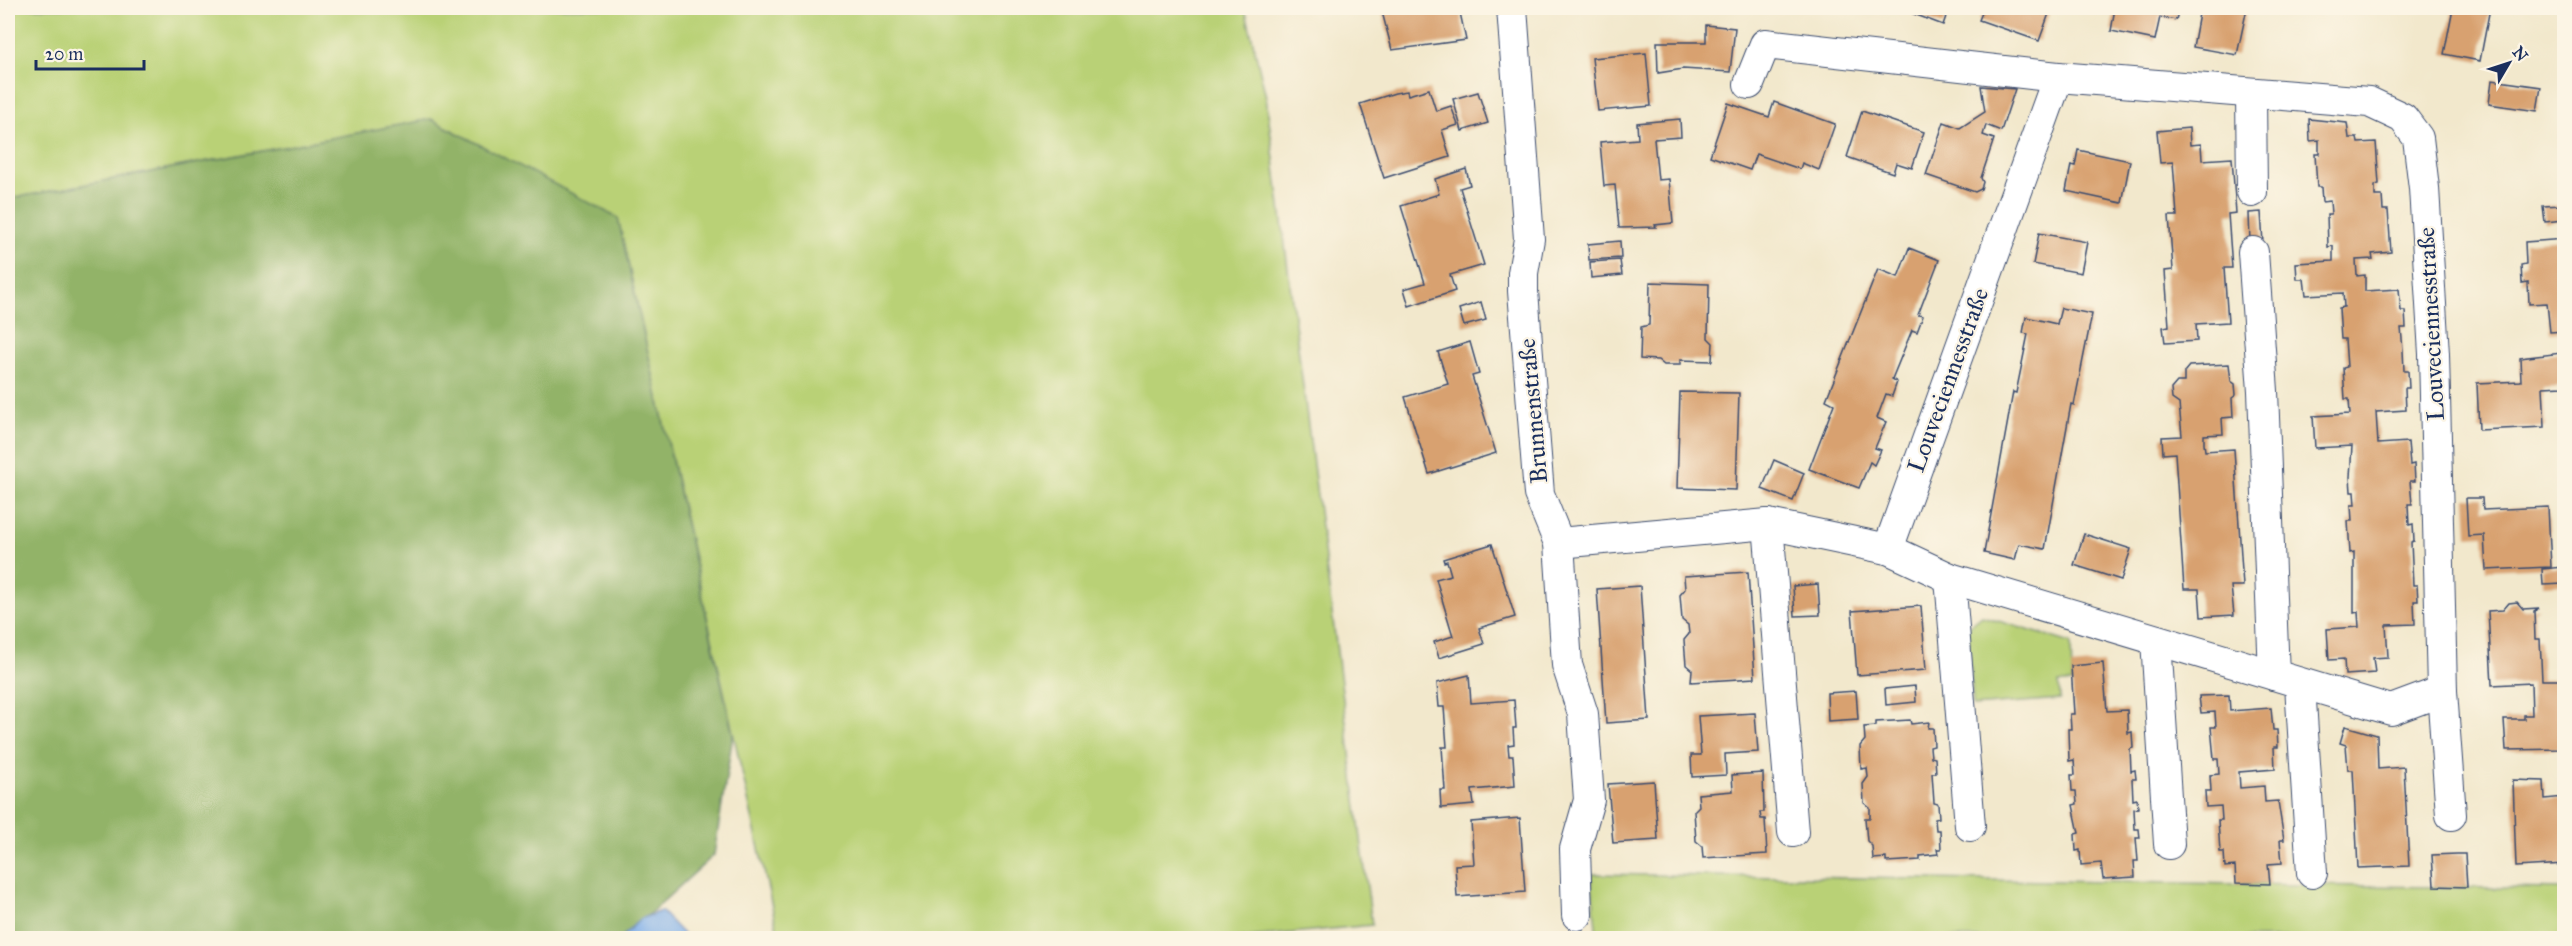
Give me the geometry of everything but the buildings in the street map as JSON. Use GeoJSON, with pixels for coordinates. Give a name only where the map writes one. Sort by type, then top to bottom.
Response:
{"type":"FeatureCollection","features":[{"type":"Feature","properties":{"kind":"street","name":"Brunnenstraße"},"geometry":{"type":"LineString","coordinates":[[1512,8],[1529,239],[1523,273],[1523,291],[1539,494],[1559,543],[1567,665],[1583,714],[1589,800],[1575,849],[1577,915]]}},
{"type":"Feature","properties":{"kind":"street","name":"Louveciennesstraße"},"geometry":{"type":"LineString","coordinates":[[1749,84],[1765,44],[2058,77],[2369,102],[2403,118],[2418,138],[2434,354],[2442,691],[2451,816]]}},
{"type":"Feature","properties":{"kind":"street","name":"Louveciennesstraße"},"geometry":{"type":"LineString","coordinates":[[1887,549],[2058,77]]}},
{"type":"Feature","properties":{"kind":"street"},"geometry":{"type":"LineString","coordinates":[[2251,93],[2252,192]]}},
{"type":"Feature","properties":{"kind":"street"},"geometry":{"type":"LineString","coordinates":[[2253,252],[2287,680],[2312,873]]}},
{"type":"Feature","properties":{"kind":"street"},"geometry":{"type":"LineString","coordinates":[[1559,543],[1768,524],[1887,549],[1950,578],[2391,710],[2442,691]]}},
{"type":"Feature","properties":{"kind":"street"},"geometry":{"type":"LineString","coordinates":[[1768,524],[1793,832]]}},
{"type":"Feature","properties":{"kind":"street"},"geometry":{"type":"LineString","coordinates":[[1950,578],[1970,826]]}},
{"type":"Feature","properties":{"kind":"street"},"geometry":{"type":"LineString","coordinates":[[2156,640],[2169,844]]}},
{"type":"Feature","properties":{"kind":"green space"},"geometry":{"type":"Polygon","coordinates":[[[8,8],[1245,8],[1266,97],[1372,925],[1239,938],[779,938],[618,218],[431,119],[8,199],[8,8]]]}},
{"type":"Feature","properties":{"kind":"green space"},"geometry":{"type":"Polygon","coordinates":[[[431,119],[618,218],[733,735],[714,855],[623,938],[8,938],[8,199],[431,119]]]}},
{"type":"Feature","properties":{"kind":"green space"},"geometry":{"type":"Polygon","coordinates":[[[1982,616],[2071,643],[2072,683],[2059,683],[2060,699],[1973,706],[1968,627],[1982,616]]]}},
{"type":"Feature","properties":{"kind":"green space"},"geometry":{"type":"Polygon","coordinates":[[[1591,874],[2564,889],[2564,938],[1597,938],[1591,874]]]}},
{"type":"Feature","properties":{"kind":"water"},"geometry":{"type":"Polygon","coordinates":[[[661,911],[687,938],[621,938],[640,919],[661,911]]]}}]}
